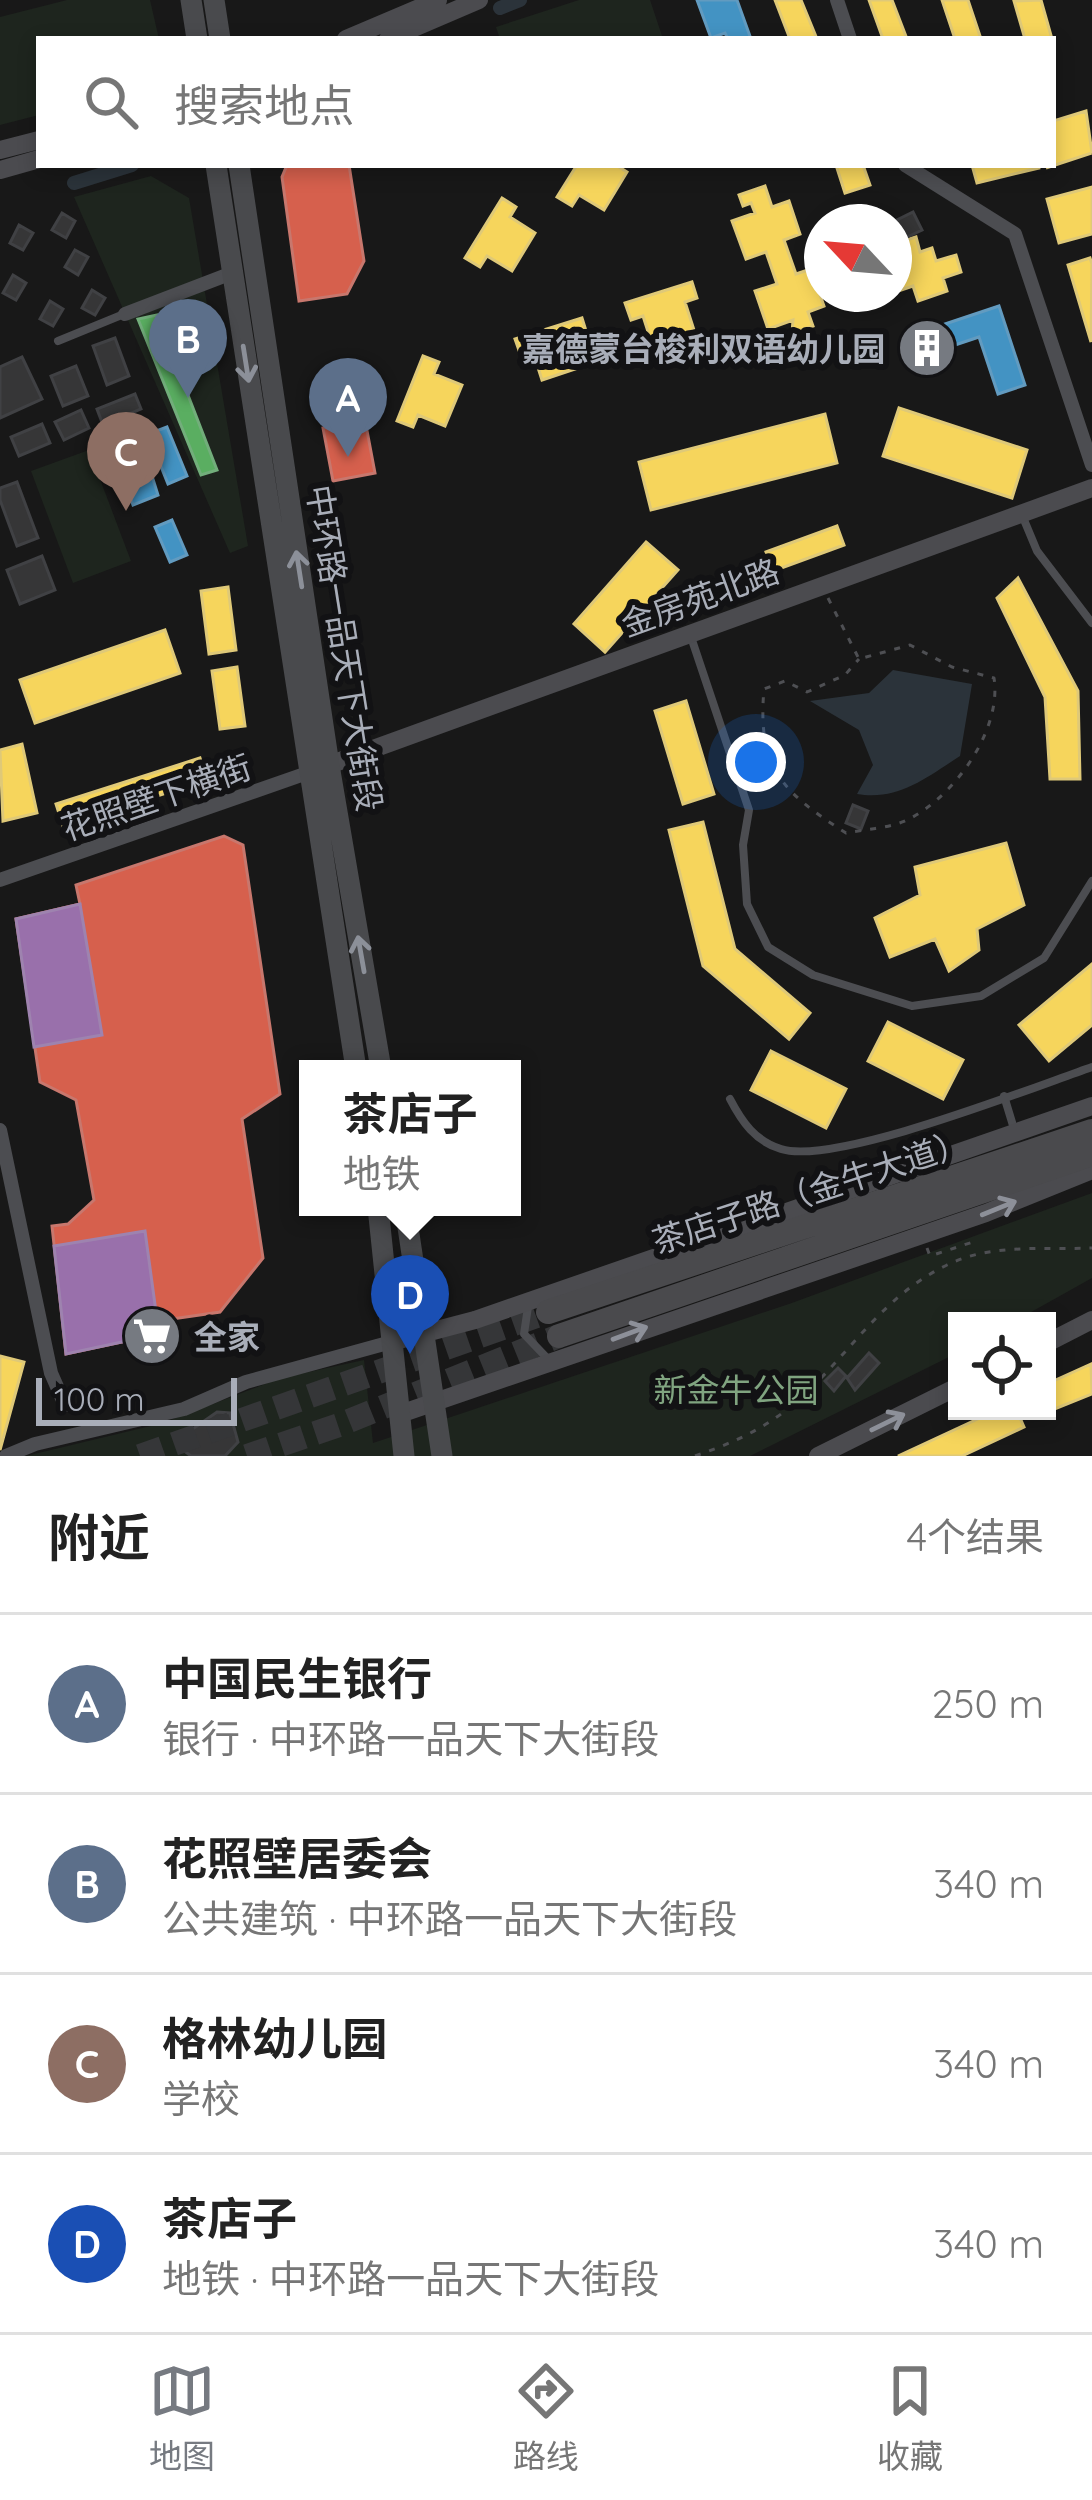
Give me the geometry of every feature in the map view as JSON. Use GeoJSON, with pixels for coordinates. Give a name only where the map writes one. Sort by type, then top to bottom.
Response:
{"type":"FeatureCollection","features":[{"type":"Feature","properties":{"kind":"highway","name":"茶店子路（金牛大道）"},"geometry":{"type":"LineString","coordinates":[[540,1306],[1023,1143],[1092,1127]]}},
{"type":"Feature","properties":{"kind":"highway"},"geometry":{"type":"LineString","coordinates":[[556,1348],[1092,1154]]}},
{"type":"Feature","properties":{"kind":"main road"},"geometry":{"type":"LineString","coordinates":[[191,0],[197,36]]}},
{"type":"Feature","properties":{"kind":"main road"},"geometry":{"type":"LineString","coordinates":[[214,0],[220,36]]}},
{"type":"Feature","properties":{"kind":"main road"},"geometry":{"type":"LineString","coordinates":[[353,36],[438,0]]}},
{"type":"Feature","properties":{"kind":"main road"},"geometry":{"type":"LineString","coordinates":[[395,36],[479,0]]}},
{"type":"Feature","properties":{"kind":"main road"},"geometry":{"type":"LineString","coordinates":[[0,150],[36,141]]}},
{"type":"Feature","properties":{"kind":"main road"},"geometry":{"type":"LineString","coordinates":[[0,170],[36,160]]}},
{"type":"Feature","properties":{"kind":"main road","name":"中环路一品天下大街段"},"geometry":{"type":"LineString","coordinates":[[216,168],[319,769],[380,1060]]}},
{"type":"Feature","properties":{"kind":"main road","name":"中环路一品天下大街段"},"geometry":{"type":"LineString","coordinates":[[238,168],[355,1060]]}},
{"type":"Feature","properties":{"kind":"main road","name":"金房苑北路"},"geometry":{"type":"LineString","coordinates":[[319,769],[1092,488]]}},
{"type":"Feature","properties":{"kind":"main road"},"geometry":{"type":"LineString","coordinates":[[1023,1143],[1092,1106]]}},
{"type":"Feature","properties":{"kind":"main road"},"geometry":{"type":"LineString","coordinates":[[400,1414],[556,1348],[986,1213],[1092,1170]]}},
{"type":"Feature","properties":{"kind":"main road"},"geometry":{"type":"LineString","coordinates":[[379,1216],[404,1456]]}},
{"type":"Feature","properties":{"kind":"main road"},"geometry":{"type":"LineString","coordinates":[[407,1216],[442,1456]]}},
{"type":"Feature","properties":{"kind":"main road"},"geometry":{"type":"LineString","coordinates":[[395,1341],[540,1306]]}},
{"type":"Feature","properties":{"kind":"main road"},"geometry":{"type":"LineString","coordinates":[[1056,1338],[1092,1320]]}},
{"type":"Feature","properties":{"kind":"main road"},"geometry":{"type":"LineString","coordinates":[[818,1456],[948,1391]]}},
{"type":"Feature","properties":{"kind":"street"},"geometry":{"type":"LineString","coordinates":[[837,0],[849,36]]}},
{"type":"Feature","properties":{"kind":"street"},"geometry":{"type":"LineString","coordinates":[[910,168],[1015,234],[1092,465]]}},
{"type":"Feature","properties":{"kind":"street"},"geometry":{"type":"LineString","coordinates":[[125,314],[232,273]]}},
{"type":"Feature","properties":{"kind":"street","name":"花照壁下横街"},"geometry":{"type":"LineString","coordinates":[[0,880],[319,769]]}},
{"type":"Feature","properties":{"kind":"street"},"geometry":{"type":"LineString","coordinates":[[0,1130],[4,1182],[51,1373],[65,1405]]}},
{"type":"Feature","properties":{"kind":"street"},"geometry":{"type":"LineString","coordinates":[[6,1456],[35,1444],[184,1409],[245,1382],[395,1341]]}},
{"type":"Feature","properties":{"kind":"lane"},"geometry":{"type":"LineString","coordinates":[[58,340],[125,314]]}},
{"type":"Feature","properties":{"kind":"lane"},"geometry":{"type":"LineString","coordinates":[[1022,514],[1037,551],[1092,622]]}},
{"type":"Feature","properties":{"kind":"lane"},"geometry":{"type":"LineString","coordinates":[[690,633],[749,810],[743,845],[747,904],[768,946],[813,975],[911,1006],[981,996],[1044,958],[1092,880]]}},
{"type":"Feature","properties":{"kind":"lane"},"geometry":{"type":"LineString","coordinates":[[730,1100],[746,1130],[782,1150],[834,1149],[1092,1067]]}},
{"type":"Feature","properties":{"kind":"lane"},"geometry":{"type":"LineString","coordinates":[[1004,1096],[1023,1143]]}},
{"type":"Feature","properties":{"kind":"lane"},"geometry":{"type":"LineString","coordinates":[[540,1306],[523,1317],[524,1334],[533,1349],[556,1348]]}},
{"type":"Feature","properties":{"kind":"path"},"geometry":{"type":"LineString","coordinates":[[822,585],[859,659]]}},
{"type":"Feature","properties":{"kind":"path"},"geometry":{"type":"LineString","coordinates":[[910,645],[952,667],[994,678],[998,703],[959,779],[909,820],[846,832],[808,808],[766,759],[761,723],[764,689],[785,681],[806,692],[845,675],[859,659],[910,645]]}},
{"type":"Feature","properties":{"kind":"path"},"geometry":{"type":"LineString","coordinates":[[927,1248],[930,1256],[976,1241]]}},
{"type":"Feature","properties":{"kind":"path"},"geometry":{"type":"LineString","coordinates":[[695,1456],[752,1432],[787,1410],[882,1309],[949,1263],[985,1252],[1092,1248]]}},
{"type":"Feature","properties":{"kind":"green space"},"geometry":{"type":"Polygon","coordinates":[[[67,0],[150,0],[158,36],[36,36],[36,116],[0,125],[0,17],[67,0]]]}},
{"type":"Feature","properties":{"kind":"green space"},"geometry":{"type":"Polygon","coordinates":[[[579,0],[650,0],[662,36],[499,36],[496,27],[579,0]]]}},
{"type":"Feature","properties":{"kind":"green space"},"geometry":{"type":"Polygon","coordinates":[[[151,176],[189,198],[248,546],[230,553],[74,197],[151,176]]]}},
{"type":"Feature","properties":{"kind":"green space"},"geometry":{"type":"Polygon","coordinates":[[[89,450],[131,561],[73,583],[31,471],[89,450]]]}},
{"type":"Feature","properties":{"kind":"green space","name":"新金牛公园"},"geometry":{"type":"Polygon","coordinates":[[[1092,1193],[1092,1278],[1031,1312],[948,1312],[948,1357],[750,1456],[26,1456],[163,1423],[281,1378],[364,1360],[373,1443],[789,1304],[1092,1193]]]}},
{"type":"Feature","properties":{"kind":"shaded area"},"geometry":{"type":"Polygon","coordinates":[[[893,670],[972,684],[960,756],[899,791],[857,794],[873,765],[859,730],[810,701],[869,693],[893,670]]]}},
{"type":"Feature","properties":{"kind":"building: 住宅"},"geometry":{"type":"Polygon","coordinates":[[[775,0],[801,0],[816,36],[789,36],[775,0]]]}},
{"type":"Feature","properties":{"kind":"building: 住宅"},"geometry":{"type":"Polygon","coordinates":[[[869,0],[892,0],[906,36],[882,36],[869,0]]]}},
{"type":"Feature","properties":{"kind":"building: 住宅"},"geometry":{"type":"Polygon","coordinates":[[[942,0],[968,0],[980,36],[954,36],[942,0]]]}},
{"type":"Feature","properties":{"kind":"building: 住宅"},"geometry":{"type":"Polygon","coordinates":[[[1041,0],[1051,36],[1024,36],[1014,1],[1041,0]]]}},
{"type":"Feature","properties":{"kind":"building: 住宅"},"geometry":{"type":"Polygon","coordinates":[[[1086,111],[1092,153],[1056,165],[1056,120],[1086,111]]]}},
{"type":"Feature","properties":{"kind":"building: 住宅"},"geometry":{"type":"Polygon","coordinates":[[[575,168],[627,172],[604,210],[579,195],[572,206],[557,197],[575,168]]]}},
{"type":"Feature","properties":{"kind":"building: 住宅"},"geometry":{"type":"Polygon","coordinates":[[[837,168],[864,168],[870,185],[845,193],[837,168]]]}},
{"type":"Feature","properties":{"kind":"building: 住宅"},"geometry":{"type":"Polygon","coordinates":[[[973,168],[1039,168],[977,183],[973,168]]]}},
{"type":"Feature","properties":{"kind":"building: 住宅"},"geometry":{"type":"Polygon","coordinates":[[[765,186],[772,207],[789,201],[800,234],[784,240],[796,274],[804,271],[804,312],[813,326],[792,333],[793,320],[768,329],[755,291],[777,284],[766,252],[746,259],[732,221],[755,213],[751,203],[743,206],[739,195],[765,186]]]}},
{"type":"Feature","properties":{"kind":"building: 住宅"},"geometry":{"type":"Polygon","coordinates":[[[1092,187],[1092,234],[1059,243],[1047,199],[1092,187]]]}},
{"type":"Feature","properties":{"kind":"building: 住宅"},"geometry":{"type":"Polygon","coordinates":[[[502,198],[516,207],[510,217],[535,233],[512,271],[487,256],[480,267],[465,258],[502,198]]]}},
{"type":"Feature","properties":{"kind":"building: 住宅"},"geometry":{"type":"Polygon","coordinates":[[[916,237],[920,252],[932,248],[936,261],[956,255],[961,272],[943,278],[947,291],[918,301],[912,286],[912,238],[916,237]]]}},
{"type":"Feature","properties":{"kind":"building: 住宅"},"geometry":{"type":"Polygon","coordinates":[[[1090,258],[1092,264],[1091,342],[1068,265],[1090,258]]]}},
{"type":"Feature","properties":{"kind":"building: 住宅"},"geometry":{"type":"Polygon","coordinates":[[[692,282],[697,298],[685,302],[694,330],[652,344],[643,316],[631,320],[625,303],[692,282]]]}},
{"type":"Feature","properties":{"kind":"building: 住宅"},"geometry":{"type":"Polygon","coordinates":[[[582,318],[587,334],[575,338],[584,366],[542,380],[533,352],[521,356],[515,339],[582,318]]]}},
{"type":"Feature","properties":{"kind":"building: 住宅"},"geometry":{"type":"Polygon","coordinates":[[[423,356],[439,362],[434,374],[462,385],[445,426],[418,415],[413,427],[397,421],[423,356]]]}},
{"type":"Feature","properties":{"kind":"building: 住宅"},"geometry":{"type":"Polygon","coordinates":[[[899,408],[1027,450],[1012,498],[883,456],[899,408]]]}},
{"type":"Feature","properties":{"kind":"building: 住宅"},"geometry":{"type":"Polygon","coordinates":[[[825,414],[837,463],[651,510],[639,462],[825,414]]]}},
{"type":"Feature","properties":{"kind":"building: 住宅"},"geometry":{"type":"Polygon","coordinates":[[[837,526],[844,545],[773,571],[766,552],[837,526]]]}},
{"type":"Feature","properties":{"kind":"building: 住宅"},"geometry":{"type":"Polygon","coordinates":[[[646,542],[678,570],[605,652],[574,624],[646,542]]]}},
{"type":"Feature","properties":{"kind":"building: 住宅"},"geometry":{"type":"Polygon","coordinates":[[[1018,578],[1078,691],[1080,779],[1050,779],[1045,697],[997,598],[1018,578]]]}},
{"type":"Feature","properties":{"kind":"building: 住宅"},"geometry":{"type":"Polygon","coordinates":[[[228,587],[236,650],[209,654],[201,591],[228,587]]]}},
{"type":"Feature","properties":{"kind":"building: 住宅"},"geometry":{"type":"Polygon","coordinates":[[[165,630],[180,673],[35,723],[20,680],[165,630]]]}},
{"type":"Feature","properties":{"kind":"building: 住宅"},"geometry":{"type":"Polygon","coordinates":[[[237,667],[245,726],[220,729],[212,671],[237,667]]]}},
{"type":"Feature","properties":{"kind":"building: 住宅"},"geometry":{"type":"Polygon","coordinates":[[[686,701],[714,794],[683,804],[655,711],[686,701]]]}},
{"type":"Feature","properties":{"kind":"building: 住宅"},"geometry":{"type":"Polygon","coordinates":[[[22,744],[37,813],[3,821],[0,750],[22,744]]]}},
{"type":"Feature","properties":{"kind":"building: 住宅"},"geometry":{"type":"Polygon","coordinates":[[[200,758],[207,780],[63,826],[56,804],[200,758]]]}},
{"type":"Feature","properties":{"kind":"building: 住宅"},"geometry":{"type":"Polygon","coordinates":[[[703,822],[735,949],[810,1013],[789,1039],[703,966],[669,830],[703,822]]]}},
{"type":"Feature","properties":{"kind":"building: 住宅"},"geometry":{"type":"Polygon","coordinates":[[[1006,843],[1024,905],[977,929],[979,950],[949,971],[935,939],[890,957],[875,918],[920,895],[915,867],[1006,843]]]}},
{"type":"Feature","properties":{"kind":"building: 住宅"},"geometry":{"type":"Polygon","coordinates":[[[1092,964],[1092,1025],[1049,1061],[1019,1025],[1092,964]]]}},
{"type":"Feature","properties":{"kind":"building: 住宅"},"geometry":{"type":"Polygon","coordinates":[[[888,1022],[963,1060],[943,1099],[868,1061],[888,1022]]]}},
{"type":"Feature","properties":{"kind":"building: 住宅"},"geometry":{"type":"Polygon","coordinates":[[[771,1051],[846,1089],[826,1128],[751,1090],[771,1051]]]}},
{"type":"Feature","properties":{"kind":"building: 住宅"},"geometry":{"type":"Polygon","coordinates":[[[0,1356],[24,1362],[0,1450],[0,1356]]]}},
{"type":"Feature","properties":{"kind":"building: 住宅"},"geometry":{"type":"Polygon","coordinates":[[[1091,1364],[1092,1394],[1056,1408],[1056,1380],[1091,1364]]]}},
{"type":"Feature","properties":{"kind":"building: 住宅"},"geometry":{"type":"Polygon","coordinates":[[[976,1420],[1021,1420],[1024,1427],[962,1456],[898,1456],[976,1420]]]}},
{"type":"Feature","properties":{"kind":"building: 商业"},"geometry":{"type":"Polygon","coordinates":[[[286,168],[349,168],[364,261],[347,294],[299,301],[282,177],[286,168]]]}},
{"type":"Feature","properties":{"kind":"building: 商业"},"geometry":{"type":"Polygon","coordinates":[[[365,420],[375,473],[333,481],[323,428],[365,420]]]}},
{"type":"Feature","properties":{"kind":"building: 商业"},"geometry":{"type":"Polygon","coordinates":[[[224,836],[243,845],[280,1094],[242,1119],[263,1258],[220,1312],[158,1321],[159,1334],[66,1354],[52,1226],[68,1224],[94,1200],[76,1100],[40,1082],[16,919],[80,904],[76,885],[224,836]]]}},
{"type":"Feature","properties":{"kind":"building: 办公"},"geometry":{"type":"Polygon","coordinates":[[[80,904],[102,1035],[34,1047],[16,919],[80,904]]]}},
{"type":"Feature","properties":{"kind":"building: 办公"},"geometry":{"type":"Polygon","coordinates":[[[145,1231],[159,1334],[66,1354],[54,1246],[145,1231]]]}},
{"type":"Feature","properties":{"kind":"building: 学校"},"geometry":{"type":"Polygon","coordinates":[[[697,0],[737,0],[750,36],[710,36],[697,0]]]}},
{"type":"Feature","properties":{"kind":"building: 学校","name":"嘉德蒙台梭利双语幼儿园"},"geometry":{"type":"Polygon","coordinates":[[[999,306],[1025,385],[998,394],[979,337],[913,359],[906,337],[999,306]]]}},
{"type":"Feature","properties":{"kind":"building: 学校"},"geometry":{"type":"Polygon","coordinates":[[[167,427],[187,476],[168,484],[148,434],[167,427]]]}},
{"type":"Feature","properties":{"kind":"building: 学校"},"geometry":{"type":"Polygon","coordinates":[[[152,476],[158,495],[133,505],[126,486],[152,476]]]}},
{"type":"Feature","properties":{"kind":"building: 学校"},"geometry":{"type":"Polygon","coordinates":[[[172,520],[187,555],[170,562],[155,527],[172,520]]]}},
{"type":"Feature","properties":{"kind":"building: 公共"},"geometry":{"type":"Polygon","coordinates":[[[157,315],[217,470],[201,475],[138,319],[157,315]]]}},
{"type":"Feature","properties":{"kind":"building: 其他"},"geometry":{"type":"Polygon","coordinates":[[[912,212],[922,230],[912,235],[912,212]]]}},
{"type":"Feature","properties":{"kind":"building: 其他"},"geometry":{"type":"Polygon","coordinates":[[[62,213],[75,221],[66,238],[52,230],[62,213]]]}},
{"type":"Feature","properties":{"kind":"building: 其他"},"geometry":{"type":"Polygon","coordinates":[[[19,225],[33,233],[23,250],[10,243],[19,225]]]}},
{"type":"Feature","properties":{"kind":"building: 其他"},"geometry":{"type":"Polygon","coordinates":[[[75,250],[88,257],[78,275],[65,267],[75,250]]]}},
{"type":"Feature","properties":{"kind":"building: 其他"},"geometry":{"type":"Polygon","coordinates":[[[13,275],[26,283],[16,300],[3,293],[13,275]]]}},
{"type":"Feature","properties":{"kind":"building: 其他"},"geometry":{"type":"Polygon","coordinates":[[[92,290],[105,298],[95,315],[82,308],[92,290]]]}},
{"type":"Feature","properties":{"kind":"building: 其他"},"geometry":{"type":"Polygon","coordinates":[[[50,301],[63,309],[53,326],[40,319],[50,301]]]}},
{"type":"Feature","properties":{"kind":"building: 其他"},"geometry":{"type":"Polygon","coordinates":[[[115,338],[129,376],[107,385],[93,346],[115,338]]]}},
{"type":"Feature","properties":{"kind":"building: 其他"},"geometry":{"type":"Polygon","coordinates":[[[22,357],[42,399],[0,418],[0,367],[22,357]]]}},
{"type":"Feature","properties":{"kind":"building: 其他"},"geometry":{"type":"Polygon","coordinates":[[[76,366],[88,396],[63,406],[51,376],[76,366]]]}},
{"type":"Feature","properties":{"kind":"building: 其他"},"geometry":{"type":"Polygon","coordinates":[[[135,394],[141,409],[103,425],[97,409],[135,394]]]}},
{"type":"Feature","properties":{"kind":"building: 其他"},"geometry":{"type":"Polygon","coordinates":[[[81,410],[89,428],[64,440],[55,422],[81,410]]]}},
{"type":"Feature","properties":{"kind":"building: 其他"},"geometry":{"type":"Polygon","coordinates":[[[42,424],[50,443],[19,456],[11,437],[42,424]]]}},
{"type":"Feature","properties":{"kind":"building: 其他"},"geometry":{"type":"Polygon","coordinates":[[[17,482],[38,538],[17,546],[0,488],[17,482]]]}},
{"type":"Feature","properties":{"kind":"building: 其他"},"geometry":{"type":"Polygon","coordinates":[[[42,556],[55,590],[20,604],[7,570],[42,556]]]}},
{"type":"Feature","properties":{"kind":"building: 其他"},"geometry":{"type":"Polygon","coordinates":[[[853,805],[868,811],[861,829],[846,823],[853,805]]]}},
{"type":"Feature","properties":{"kind":"building: 其他"},"geometry":{"type":"Polygon","coordinates":[[[869,1353],[879,1363],[855,1390],[847,1378],[869,1353]]]}},
{"type":"Feature","properties":{"kind":"building: 其他"},"geometry":{"type":"Polygon","coordinates":[[[838,1368],[846,1376],[834,1391],[825,1381],[838,1368]]]}},
{"type":"Feature","properties":{"kind":"building: 其他"},"geometry":{"type":"Polygon","coordinates":[[[217,1412],[230,1413],[238,1442],[225,1456],[191,1456],[183,1450],[184,1435],[217,1412]]]}},
{"type":"Feature","properties":{"kind":"waterway"},"geometry":{"type":"LineString","coordinates":[[500,8],[520,0]]}},
{"type":"Feature","properties":{"kind":"waterway"},"geometry":{"type":"LineString","coordinates":[[74,183],[122,168]]}},
{"type":"Feature","properties":{"kind":"tunnel"},"geometry":{"type":"LineString","coordinates":[[140,1456],[548,1312]]}},
{"type":"Feature","properties":{"kind":"tunnel"},"geometry":{"type":"LineString","coordinates":[[247,1456],[339,1425],[559,1336]]}},
{"type":"Feature","properties":{"kind":"place","name":"嘉德蒙台梭利双语幼儿园"},"geometry":{"type":"Point","coordinates":[927,348]}},
{"type":"Feature","properties":{"kind":"place","name":"花照壁居委会"},"geometry":{"type":"Point","coordinates":[188,398]}},
{"type":"Feature","properties":{"kind":"place","name":"中国民生银行"},"geometry":{"type":"Point","coordinates":[348,457]}},
{"type":"Feature","properties":{"kind":"place","name":"格林幼儿园"},"geometry":{"type":"Point","coordinates":[126,511]}},
{"type":"Feature","properties":{"kind":"place","name":"全家"},"geometry":{"type":"Point","coordinates":[152,1336]}},
{"type":"Feature","properties":{"kind":"place","name":"茶店子"},"geometry":{"type":"Point","coordinates":[410,1354]}}]}
